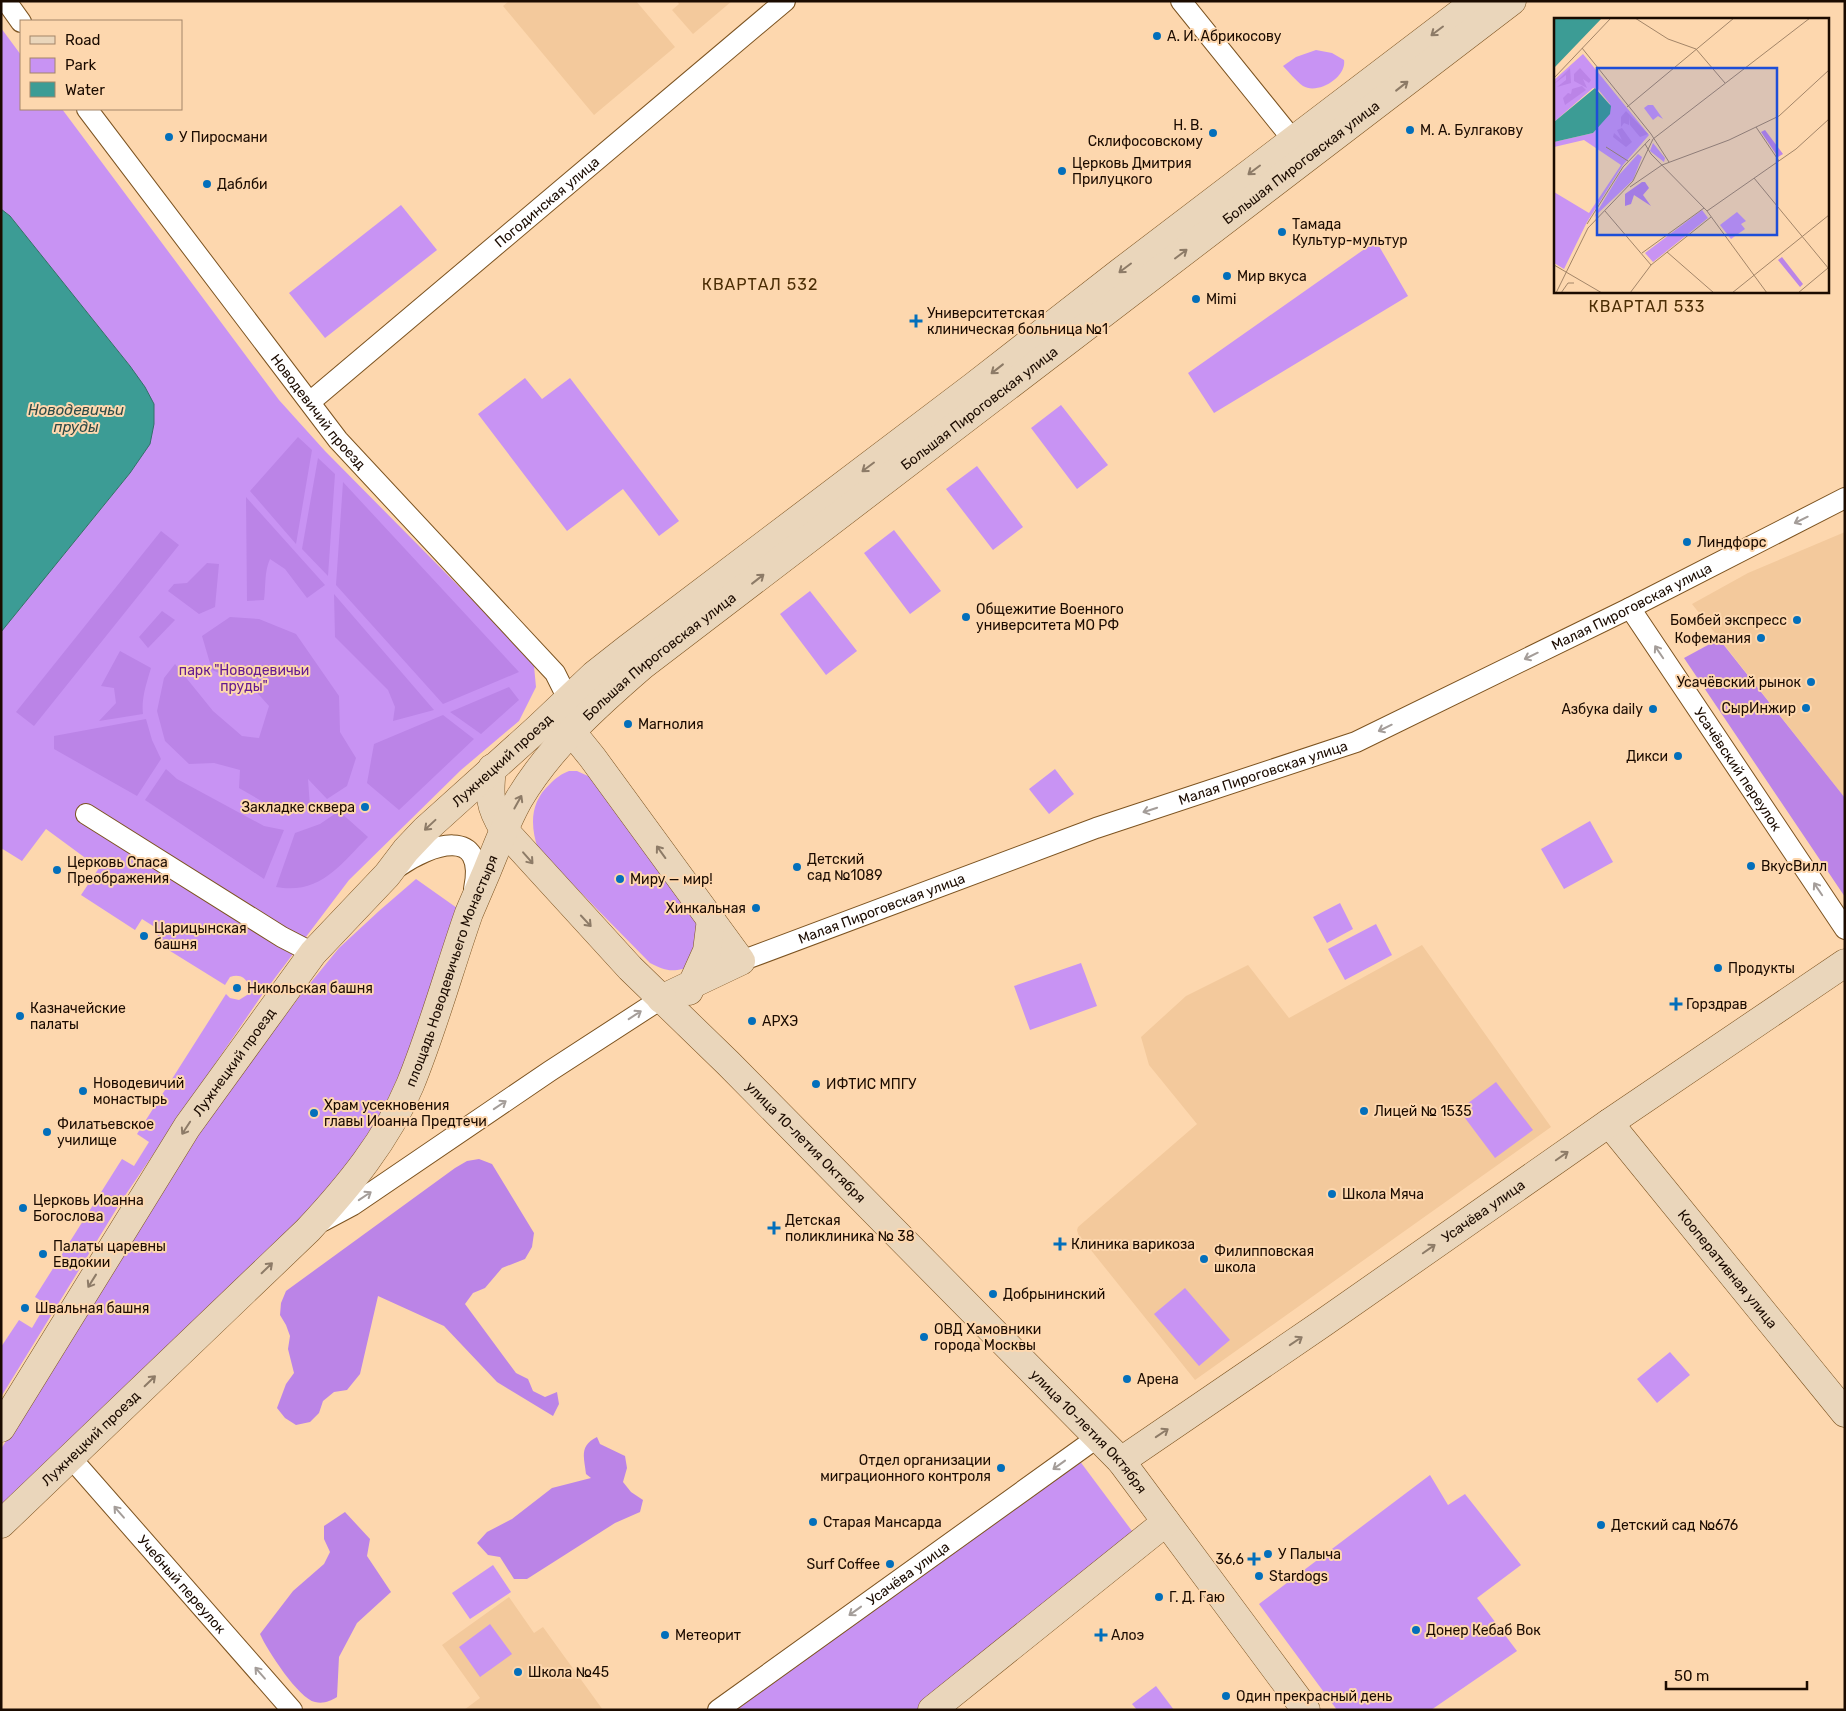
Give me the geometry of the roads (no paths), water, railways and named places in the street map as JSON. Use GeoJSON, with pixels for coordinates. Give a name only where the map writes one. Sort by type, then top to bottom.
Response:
{"type":"FeatureCollection","features":[{"type":"Feature","properties":{"kind":"main road","name":"Большая Пироговская улица"},"geometry":{"type":"LineString","coordinates":[[571,731],[642,666],[1301,149],[1476,1]]}},
{"type":"Feature","properties":{"kind":"main road","name":"Большая Пироговская улица"},"geometry":{"type":"LineString","coordinates":[[568,699],[627,649],[974,386],[1119,273],[1301,149],[1512,1]]}},
{"type":"Feature","properties":{"kind":"main road","name":"Лужнецкий проезд"},"geometry":{"type":"LineString","coordinates":[[1,1428],[187,1127],[313,953],[387,875],[406,850],[425,830],[568,699]]}},
{"type":"Feature","properties":{"kind":"main road"},"geometry":{"type":"LineString","coordinates":[[568,699],[571,731]]}},
{"type":"Feature","properties":{"kind":"main road"},"geometry":{"type":"LineString","coordinates":[[537,729],[556,724],[571,731],[741,961]]}},
{"type":"Feature","properties":{"kind":"main road","name":"площадь Новодевичьего Монастыря"},"geometry":{"type":"LineString","coordinates":[[308,1230],[341,1194],[369,1157],[391,1121],[409,1086],[433,1022],[470,911],[504,830],[518,800],[533,778],[571,731]]}},
{"type":"Feature","properties":{"kind":"main road","name":"улица 10-летия Октября"},"geometry":{"type":"LineString","coordinates":[[492,768],[490,792],[494,814],[504,830],[630,968],[693,1029],[1122,1461],[1306,1710]]}},
{"type":"Feature","properties":{"kind":"main road","name":"улица 10-летия Октября"},"geometry":{"type":"LineString","coordinates":[[693,1029],[686,1016],[686,1001],[691,984],[707,952],[711,919]]}},
{"type":"Feature","properties":{"kind":"main road","name":"Малая Пироговская улица"},"geometry":{"type":"LineString","coordinates":[[661,999],[741,961]]}},
{"type":"Feature","properties":{"kind":"main road","name":"Усачёва улица"},"geometry":{"type":"LineString","coordinates":[[1122,1461],[1609,1123],[1845,963]]}},
{"type":"Feature","properties":{"kind":"main road","name":"Кооперативная улица"},"geometry":{"type":"LineString","coordinates":[[1609,1123],[1845,1413]]}},
{"type":"Feature","properties":{"kind":"main road","name":"Лужнецкий проезд"},"geometry":{"type":"LineString","coordinates":[[1,1524],[308,1230]]}},
{"type":"Feature","properties":{"kind":"main road"},"geometry":{"type":"LineString","coordinates":[[932,1710],[1166,1522]]}},
{"type":"Feature","properties":{"kind":"street"},"geometry":{"type":"LineString","coordinates":[[6,1],[20,21]]}},
{"type":"Feature","properties":{"kind":"street","name":"Погодинская улица"},"geometry":{"type":"LineString","coordinates":[[310,402],[785,1]]}},
{"type":"Feature","properties":{"kind":"street"},"geometry":{"type":"LineString","coordinates":[[1181,1],[1301,149]]}},
{"type":"Feature","properties":{"kind":"street","name":"Новодевичий проезд"},"geometry":{"type":"LineString","coordinates":[[89,110],[338,440],[555,673],[568,699]]}},
{"type":"Feature","properties":{"kind":"street","name":"Малая Пироговская улица"},"geometry":{"type":"LineString","coordinates":[[741,961],[1096,828],[1356,742],[1630,608],[1845,498]]}},
{"type":"Feature","properties":{"kind":"street","name":"Усачёвский переулок"},"geometry":{"type":"LineString","coordinates":[[1630,608],[1845,929]]}},
{"type":"Feature","properties":{"kind":"street"},"geometry":{"type":"LineString","coordinates":[[86,814],[282,937],[313,953]]}},
{"type":"Feature","properties":{"kind":"street"},"geometry":{"type":"LineString","coordinates":[[387,875],[413,857],[434,848],[446,846],[465,848],[472,854],[476,862],[477,874],[470,911]]}},
{"type":"Feature","properties":{"kind":"street","name":"Лужнецкий проезд"},"geometry":{"type":"LineString","coordinates":[[308,1230],[353,1205],[550,1071],[661,999]]}},
{"type":"Feature","properties":{"kind":"street","name":"Усачёва улица"},"geometry":{"type":"LineString","coordinates":[[718,1710],[1098,1437]]}},
{"type":"Feature","properties":{"kind":"street","name":"Учебный переулок"},"geometry":{"type":"LineString","coordinates":[[71,1458],[292,1710]]}},
{"type":"Feature","properties":{"kind":"water","name":"Новодевичьи пруды"},"geometry":{"type":"Polygon","coordinates":[[[1,209],[10,216],[145,387],[154,404],[154,424],[150,444],[130,473],[1,632],[1,209]]]}},
{"type":"Feature","properties":{"kind":"place","name":"А. И. Абрикосову"},"geometry":{"type":"Point","coordinates":[1157,36]}},
{"type":"Feature","properties":{"kind":"place","name":"М. А. Булгакову"},"geometry":{"type":"Point","coordinates":[1410,130]}},
{"type":"Feature","properties":{"kind":"place","name":"Н. В. Склифосовскому"},"geometry":{"type":"Point","coordinates":[1213,133]}},
{"type":"Feature","properties":{"kind":"place","name":"У Пиросмани"},"geometry":{"type":"Point","coordinates":[169,137]}},
{"type":"Feature","properties":{"kind":"place","name":"Церковь Дмитрия Прилуцкого"},"geometry":{"type":"Point","coordinates":[1062,171]}},
{"type":"Feature","properties":{"kind":"place","name":"Даблби"},"geometry":{"type":"Point","coordinates":[207,184]}},
{"type":"Feature","properties":{"kind":"place","name":"Тамада Культур-мультур"},"geometry":{"type":"Point","coordinates":[1282,232]}},
{"type":"Feature","properties":{"kind":"place","name":"Мир вкуса"},"geometry":{"type":"Point","coordinates":[1227,276]}},
{"type":"Feature","properties":{"kind":"place","name":"Mimi"},"geometry":{"type":"Point","coordinates":[1196,299]}},
{"type":"Feature","properties":{"kind":"place","name":"Университетская клиническая больница №1"},"geometry":{"type":"Point","coordinates":[916,321]}},
{"type":"Feature","properties":{"kind":"place","name":"Линдфорс"},"geometry":{"type":"Point","coordinates":[1687,542]}},
{"type":"Feature","properties":{"kind":"place","name":"Общежитие Военного университета МО РФ"},"geometry":{"type":"Point","coordinates":[966,617]}},
{"type":"Feature","properties":{"kind":"place","name":"Бомбей экспресс"},"geometry":{"type":"Point","coordinates":[1797,620]}},
{"type":"Feature","properties":{"kind":"place","name":"Кофемания"},"geometry":{"type":"Point","coordinates":[1761,638]}},
{"type":"Feature","properties":{"kind":"place","name":"Усачёвский рынок"},"geometry":{"type":"Point","coordinates":[1811,682]}},
{"type":"Feature","properties":{"kind":"place","name":"СырИнжир"},"geometry":{"type":"Point","coordinates":[1806,708]}},
{"type":"Feature","properties":{"kind":"place","name":"Азбука daily"},"geometry":{"type":"Point","coordinates":[1653,709]}},
{"type":"Feature","properties":{"kind":"place","name":"Магнолия"},"geometry":{"type":"Point","coordinates":[628,724]}},
{"type":"Feature","properties":{"kind":"place","name":"Дикси"},"geometry":{"type":"Point","coordinates":[1678,756]}},
{"type":"Feature","properties":{"kind":"place","name":"Закладке сквера"},"geometry":{"type":"Point","coordinates":[365,807]}},
{"type":"Feature","properties":{"kind":"place","name":"ВкусВилл"},"geometry":{"type":"Point","coordinates":[1751,866]}},
{"type":"Feature","properties":{"kind":"place","name":"Детский сад №1089"},"geometry":{"type":"Point","coordinates":[797,867]}},
{"type":"Feature","properties":{"kind":"place","name":"Церковь Спаса Преображения"},"geometry":{"type":"Point","coordinates":[57,870]}},
{"type":"Feature","properties":{"kind":"place","name":"Миру — мир!"},"geometry":{"type":"Point","coordinates":[620,879]}},
{"type":"Feature","properties":{"kind":"place","name":"Хинкальная"},"geometry":{"type":"Point","coordinates":[756,908]}},
{"type":"Feature","properties":{"kind":"place","name":"Царицынская башня"},"geometry":{"type":"Point","coordinates":[144,936]}},
{"type":"Feature","properties":{"kind":"place","name":"Продукты"},"geometry":{"type":"Point","coordinates":[1718,968]}},
{"type":"Feature","properties":{"kind":"place","name":"Никольская башня"},"geometry":{"type":"Point","coordinates":[237,988]}},
{"type":"Feature","properties":{"kind":"place","name":"Горздрав"},"geometry":{"type":"Point","coordinates":[1676,1004]}},
{"type":"Feature","properties":{"kind":"place","name":"Казначейские палаты"},"geometry":{"type":"Point","coordinates":[20,1016]}},
{"type":"Feature","properties":{"kind":"place","name":"АРХЭ"},"geometry":{"type":"Point","coordinates":[752,1021]}},
{"type":"Feature","properties":{"kind":"place","name":"ИФТИС МПГУ"},"geometry":{"type":"Point","coordinates":[816,1084]}},
{"type":"Feature","properties":{"kind":"place","name":"Новодевичий монастырь"},"geometry":{"type":"Point","coordinates":[83,1091]}},
{"type":"Feature","properties":{"kind":"place","name":"Лицей № 1535"},"geometry":{"type":"Point","coordinates":[1364,1111]}},
{"type":"Feature","properties":{"kind":"place","name":"Храм усекновения главы Иоанна Предтечи"},"geometry":{"type":"Point","coordinates":[314,1113]}},
{"type":"Feature","properties":{"kind":"place","name":"Филатьевское училище"},"geometry":{"type":"Point","coordinates":[47,1132]}},
{"type":"Feature","properties":{"kind":"place","name":"Школа Мяча"},"geometry":{"type":"Point","coordinates":[1332,1194]}},
{"type":"Feature","properties":{"kind":"place","name":"Церковь Иоанна Богослова"},"geometry":{"type":"Point","coordinates":[23,1208]}},
{"type":"Feature","properties":{"kind":"place","name":"Детская поликлиника № 38"},"geometry":{"type":"Point","coordinates":[774,1228]}},
{"type":"Feature","properties":{"kind":"place","name":"Клиника варикоза"},"geometry":{"type":"Point","coordinates":[1060,1244]}},
{"type":"Feature","properties":{"kind":"place","name":"Палаты царевны Евдокии"},"geometry":{"type":"Point","coordinates":[43,1254]}},
{"type":"Feature","properties":{"kind":"place","name":"Филипповская школа"},"geometry":{"type":"Point","coordinates":[1204,1259]}},
{"type":"Feature","properties":{"kind":"place","name":"Добрынинский"},"geometry":{"type":"Point","coordinates":[993,1294]}},
{"type":"Feature","properties":{"kind":"place","name":"Швальная башня"},"geometry":{"type":"Point","coordinates":[25,1308]}},
{"type":"Feature","properties":{"kind":"place","name":"ОВД Хамовники города Москвы"},"geometry":{"type":"Point","coordinates":[924,1337]}},
{"type":"Feature","properties":{"kind":"place","name":"Арена"},"geometry":{"type":"Point","coordinates":[1127,1379]}},
{"type":"Feature","properties":{"kind":"place","name":"Отдел организации миграционного контроля"},"geometry":{"type":"Point","coordinates":[1001,1468]}},
{"type":"Feature","properties":{"kind":"place","name":"Старая Мансарда"},"geometry":{"type":"Point","coordinates":[813,1522]}},
{"type":"Feature","properties":{"kind":"place","name":"Детский сад №676"},"geometry":{"type":"Point","coordinates":[1601,1525]}},
{"type":"Feature","properties":{"kind":"place","name":"У Палыча"},"geometry":{"type":"Point","coordinates":[1268,1554]}},
{"type":"Feature","properties":{"kind":"place","name":"36,6"},"geometry":{"type":"Point","coordinates":[1254,1559]}},
{"type":"Feature","properties":{"kind":"place","name":"Surf Coffee"},"geometry":{"type":"Point","coordinates":[890,1564]}},
{"type":"Feature","properties":{"kind":"place","name":"Stardogs"},"geometry":{"type":"Point","coordinates":[1259,1576]}},
{"type":"Feature","properties":{"kind":"place","name":"Г. Д. Гаю"},"geometry":{"type":"Point","coordinates":[1159,1597]}},
{"type":"Feature","properties":{"kind":"place","name":"Донер Кебаб Вок"},"geometry":{"type":"Point","coordinates":[1416,1630]}},
{"type":"Feature","properties":{"kind":"place","name":"Метеорит"},"geometry":{"type":"Point","coordinates":[665,1635]}},
{"type":"Feature","properties":{"kind":"place","name":"Алоэ"},"geometry":{"type":"Point","coordinates":[1101,1635]}},
{"type":"Feature","properties":{"kind":"place","name":"Школа №45"},"geometry":{"type":"Point","coordinates":[518,1672]}},
{"type":"Feature","properties":{"kind":"place","name":"Один прекрасный день"},"geometry":{"type":"Point","coordinates":[1226,1696]}},
{"type":"Feature","properties":{"kind":"district","name":"КВАРТАЛ 532"},"geometry":{"type":"Point","coordinates":[760,284]}},
{"type":"Feature","properties":{"kind":"district","name":"КВАРТАЛ 533"},"geometry":{"type":"Point","coordinates":[1647,306]}},
{"type":"Feature","properties":{"kind":"park label","name":"парк \"Новодевичьи пруды\""},"geometry":{"type":"Point","coordinates":[244,678]}}]}
